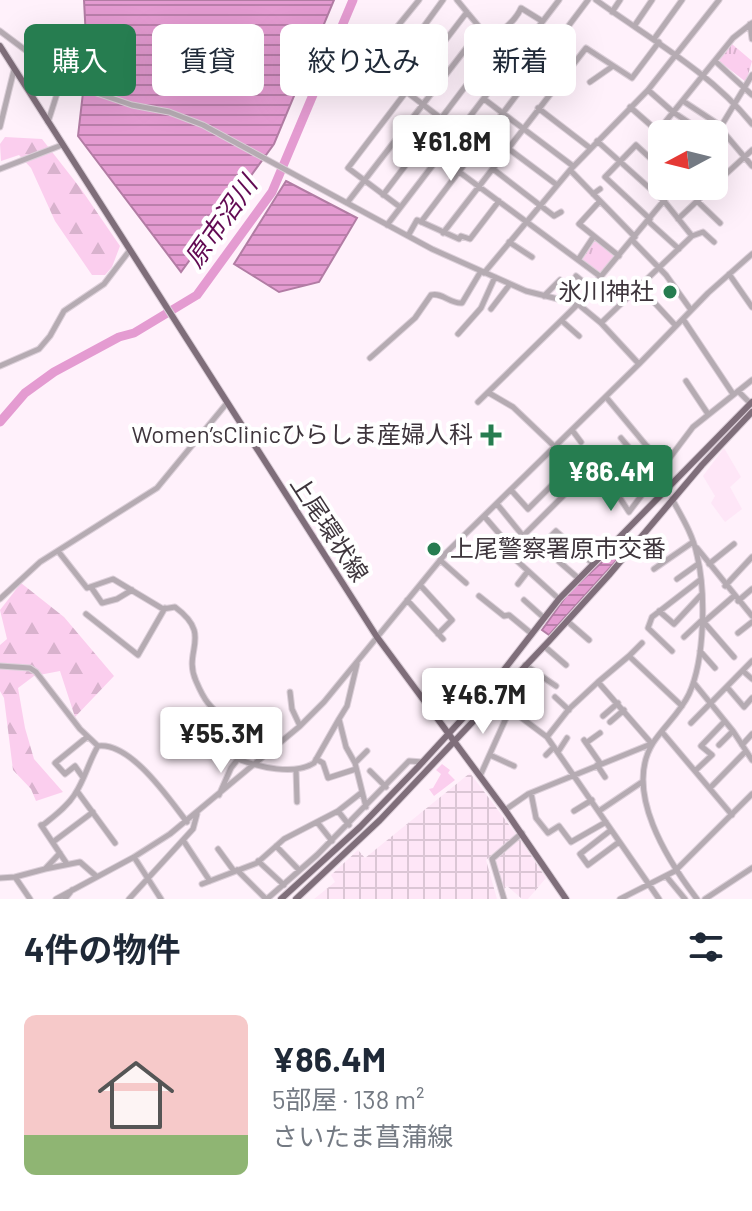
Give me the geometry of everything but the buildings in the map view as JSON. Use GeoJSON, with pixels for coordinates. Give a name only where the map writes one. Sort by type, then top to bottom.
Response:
{"type":"FeatureCollection","features":[{"type":"Feature","properties":{"kind":"main road","name":"上尾環状線"},"geometry":{"type":"LineString","coordinates":[[0,46],[377,637],[522,833],[566,899]]}},
{"type":"Feature","properties":{"kind":"main road"},"geometry":{"type":"LineString","coordinates":[[281,899],[360,827],[423,762],[486,693],[578,578],[752,406]]}},
{"type":"Feature","properties":{"kind":"main road"},"geometry":{"type":"LineString","coordinates":[[296,899],[373,827],[567,621],[752,406]]}},
{"type":"Feature","properties":{"kind":"main road"},"geometry":{"type":"LineString","coordinates":[[607,549],[619,551],[621,560]]}},
{"type":"Feature","properties":{"kind":"main road"},"geometry":{"type":"LineString","coordinates":[[534,632],[536,638],[546,643]]}},
{"type":"Feature","properties":{"kind":"main road"},"geometry":{"type":"LineString","coordinates":[[366,820],[373,827]]}},
{"type":"Feature","properties":{"kind":"main road"},"geometry":{"type":"LineString","coordinates":[[360,827],[366,827],[366,833]]}},
{"type":"Feature","properties":{"kind":"street"},"geometry":{"type":"LineString","coordinates":[[399,24],[419,0]]}},
{"type":"Feature","properties":{"kind":"street"},"geometry":{"type":"LineString","coordinates":[[426,24],[443,0]]}},
{"type":"Feature","properties":{"kind":"street"},"geometry":{"type":"LineString","coordinates":[[457,0],[477,24]]}},
{"type":"Feature","properties":{"kind":"street"},"geometry":{"type":"LineString","coordinates":[[540,24],[559,0]]}},
{"type":"Feature","properties":{"kind":"street"},"geometry":{"type":"LineString","coordinates":[[571,24],[588,0]]}},
{"type":"Feature","properties":{"kind":"street"},"geometry":{"type":"LineString","coordinates":[[596,0],[676,55],[735,104],[752,124]]}},
{"type":"Feature","properties":{"kind":"street"},"geometry":{"type":"LineString","coordinates":[[612,12],[620,0]]}},
{"type":"Feature","properties":{"kind":"street"},"geometry":{"type":"LineString","coordinates":[[635,25],[652,0]]}},
{"type":"Feature","properties":{"kind":"street"},"geometry":{"type":"LineString","coordinates":[[576,60],[586,48],[632,78],[682,0]]}},
{"type":"Feature","properties":{"kind":"street"},"geometry":{"type":"LineString","coordinates":[[370,358],[415,318],[431,295],[437,294],[455,304],[462,303],[482,272],[571,168],[648,90],[719,0]]}},
{"type":"Feature","properties":{"kind":"street"},"geometry":{"type":"LineString","coordinates":[[509,24],[516,19],[521,8],[542,21]]}},
{"type":"Feature","properties":{"kind":"street"},"geometry":{"type":"LineString","coordinates":[[448,37],[467,12]]}},
{"type":"Feature","properties":{"kind":"street"},"geometry":{"type":"LineString","coordinates":[[751,23],[752,39]]}},
{"type":"Feature","properties":{"kind":"street"},"geometry":{"type":"LineString","coordinates":[[668,120],[733,38],[751,23]]}},
{"type":"Feature","properties":{"kind":"street"},"geometry":{"type":"LineString","coordinates":[[0,31],[24,49]]}},
{"type":"Feature","properties":{"kind":"street"},"geometry":{"type":"LineString","coordinates":[[347,203],[464,52]]}},
{"type":"Feature","properties":{"kind":"street"},"geometry":{"type":"LineString","coordinates":[[714,61],[752,95]]}},
{"type":"Feature","properties":{"kind":"street"},"geometry":{"type":"LineString","coordinates":[[590,82],[613,66]]}},
{"type":"Feature","properties":{"kind":"street"},"geometry":{"type":"LineString","coordinates":[[0,127],[15,69]]}},
{"type":"Feature","properties":{"kind":"street"},"geometry":{"type":"LineString","coordinates":[[725,120],[752,75]]}},
{"type":"Feature","properties":{"kind":"street"},"geometry":{"type":"LineString","coordinates":[[383,195],[464,86]]}},
{"type":"Feature","properties":{"kind":"street"},"geometry":{"type":"LineString","coordinates":[[648,90],[685,120]]}},
{"type":"Feature","properties":{"kind":"street"},"geometry":{"type":"LineString","coordinates":[[48,123],[56,96]]}},
{"type":"Feature","properties":{"kind":"street"},"geometry":{"type":"LineString","coordinates":[[106,96],[169,112],[203,125],[387,225],[482,272],[544,297],[578,304],[601,323],[639,364]]}},
{"type":"Feature","properties":{"kind":"street"},"geometry":{"type":"LineString","coordinates":[[400,207],[348,168],[402,96]]}},
{"type":"Feature","properties":{"kind":"street"},"geometry":{"type":"LineString","coordinates":[[412,96],[459,132]]}},
{"type":"Feature","properties":{"kind":"street"},"geometry":{"type":"LineString","coordinates":[[387,225],[486,96]]}},
{"type":"Feature","properties":{"kind":"street"},"geometry":{"type":"LineString","coordinates":[[421,222],[517,96]]}},
{"type":"Feature","properties":{"kind":"street"},"geometry":{"type":"LineString","coordinates":[[443,233],[548,96]]}},
{"type":"Feature","properties":{"kind":"street"},"geometry":{"type":"LineString","coordinates":[[484,99],[571,168],[660,268],[691,310]]}},
{"type":"Feature","properties":{"kind":"street"},"geometry":{"type":"LineString","coordinates":[[683,101],[711,120]]}},
{"type":"Feature","properties":{"kind":"street"},"geometry":{"type":"LineString","coordinates":[[630,107],[648,123]]}},
{"type":"Feature","properties":{"kind":"street"},"geometry":{"type":"LineString","coordinates":[[538,108],[590,148]]}},
{"type":"Feature","properties":{"kind":"street"},"geometry":{"type":"LineString","coordinates":[[728,136],[752,166]]}},
{"type":"Feature","properties":{"kind":"street"},"geometry":{"type":"LineString","coordinates":[[597,141],[664,201],[692,236]]}},
{"type":"Feature","properties":{"kind":"street"},"geometry":{"type":"LineString","coordinates":[[0,169],[62,145]]}},
{"type":"Feature","properties":{"kind":"street"},"geometry":{"type":"LineString","coordinates":[[648,156],[636,145],[605,177],[679,249]]}},
{"type":"Feature","properties":{"kind":"street"},"geometry":{"type":"LineString","coordinates":[[509,149],[557,185]]}},
{"type":"Feature","properties":{"kind":"street"},"geometry":{"type":"LineString","coordinates":[[728,171],[752,150]]}},
{"type":"Feature","properties":{"kind":"street"},"geometry":{"type":"LineString","coordinates":[[439,157],[601,277]]}},
{"type":"Feature","properties":{"kind":"street"},"geometry":{"type":"LineString","coordinates":[[493,169],[554,216],[561,212]]}},
{"type":"Feature","properties":{"kind":"street"},"geometry":{"type":"LineString","coordinates":[[593,194],[600,189]]}},
{"type":"Feature","properties":{"kind":"street"},"geometry":{"type":"LineString","coordinates":[[408,236],[417,220],[459,239],[461,236],[470,239],[499,201]]}},
{"type":"Feature","properties":{"kind":"street"},"geometry":{"type":"LineString","coordinates":[[600,201],[579,224],[619,256]]}},
{"type":"Feature","properties":{"kind":"street"},"geometry":{"type":"LineString","coordinates":[[478,402],[592,289],[664,201]]}},
{"type":"Feature","properties":{"kind":"street"},"geometry":{"type":"LineString","coordinates":[[678,219],[697,201],[720,223]]}},
{"type":"Feature","properties":{"kind":"street"},"geometry":{"type":"LineString","coordinates":[[610,226],[618,219]]}},
{"type":"Feature","properties":{"kind":"street"},"geometry":{"type":"LineString","coordinates":[[601,323],[692,236],[703,232],[714,242]]}},
{"type":"Feature","properties":{"kind":"street"},"geometry":{"type":"LineString","coordinates":[[578,260],[594,236]]}},
{"type":"Feature","properties":{"kind":"street"},"geometry":{"type":"LineString","coordinates":[[509,242],[532,257]]}},
{"type":"Feature","properties":{"kind":"street"},"geometry":{"type":"LineString","coordinates":[[0,366],[39,349],[64,311],[104,284],[130,250]]}},
{"type":"Feature","properties":{"kind":"street"},"geometry":{"type":"LineString","coordinates":[[56,899],[134,857],[187,822],[300,726],[440,560],[691,310],[752,254]]}},
{"type":"Feature","properties":{"kind":"street"},"geometry":{"type":"LineString","coordinates":[[729,274],[752,307]]}},
{"type":"Feature","properties":{"kind":"street"},"geometry":{"type":"LineString","coordinates":[[576,276],[592,289]]}},
{"type":"Feature","properties":{"kind":"street"},"geometry":{"type":"LineString","coordinates":[[458,334],[481,308],[495,277]]}},
{"type":"Feature","properties":{"kind":"street"},"geometry":{"type":"LineString","coordinates":[[544,297],[560,280]]}},
{"type":"Feature","properties":{"kind":"street"},"geometry":{"type":"LineString","coordinates":[[491,309],[510,284]]}},
{"type":"Feature","properties":{"kind":"street"},"geometry":{"type":"LineString","coordinates":[[640,287],[676,326]]}},
{"type":"Feature","properties":{"kind":"street"},"geometry":{"type":"LineString","coordinates":[[683,319],[735,392],[752,406]]}},
{"type":"Feature","properties":{"kind":"street"},"geometry":{"type":"LineString","coordinates":[[562,321],[579,336]]}},
{"type":"Feature","properties":{"kind":"street"},"geometry":{"type":"LineString","coordinates":[[647,446],[612,486],[629,512],[693,427],[752,380]]}},
{"type":"Feature","properties":{"kind":"street"},"geometry":{"type":"LineString","coordinates":[[686,381],[708,414]]}},
{"type":"Feature","properties":{"kind":"street"},"geometry":{"type":"LineString","coordinates":[[489,393],[513,407],[555,447]]}},
{"type":"Feature","properties":{"kind":"street"},"geometry":{"type":"LineString","coordinates":[[606,397],[662,467],[669,489]]}},
{"type":"Feature","properties":{"kind":"street"},"geometry":{"type":"LineString","coordinates":[[0,599],[22,576],[157,488],[227,403]]}},
{"type":"Feature","properties":{"kind":"street"},"geometry":{"type":"LineString","coordinates":[[572,430],[581,442]]}},
{"type":"Feature","properties":{"kind":"street"},"geometry":{"type":"LineString","coordinates":[[621,438],[637,457]]}},
{"type":"Feature","properties":{"kind":"street"},"geometry":{"type":"LineString","coordinates":[[610,450],[626,470]]}},
{"type":"Feature","properties":{"kind":"street"},"geometry":{"type":"LineString","coordinates":[[497,504],[523,536],[577,482],[567,470],[528,509],[511,490]]}},
{"type":"Feature","properties":{"kind":"street"},"geometry":{"type":"LineString","coordinates":[[672,499],[694,543],[752,619],[738,633]]}},
{"type":"Feature","properties":{"kind":"street"},"geometry":{"type":"LineString","coordinates":[[484,516],[502,537]]}},
{"type":"Feature","properties":{"kind":"street"},"geometry":{"type":"LineString","coordinates":[[578,578],[541,546],[556,531],[592,563]]}},
{"type":"Feature","properties":{"kind":"street"},"geometry":{"type":"LineString","coordinates":[[694,543],[699,563],[703,621],[694,683],[682,706],[652,744],[642,782],[649,813],[675,871],[697,899]]}},
{"type":"Feature","properties":{"kind":"street"},"geometry":{"type":"LineString","coordinates":[[654,569],[694,543]]}},
{"type":"Feature","properties":{"kind":"street"},"geometry":{"type":"LineString","coordinates":[[709,564],[734,544]]}},
{"type":"Feature","properties":{"kind":"street"},"geometry":{"type":"LineString","coordinates":[[505,550],[559,599]]}},
{"type":"Feature","properties":{"kind":"street"},"geometry":{"type":"LineString","coordinates":[[58,551],[83,586],[91,587],[113,579],[163,609],[175,607],[192,621],[196,636],[192,671],[210,705],[237,730],[238,759],[219,796]]}},
{"type":"Feature","properties":{"kind":"street"},"geometry":{"type":"LineString","coordinates":[[725,586],[752,557]]}},
{"type":"Feature","properties":{"kind":"street"},"geometry":{"type":"LineString","coordinates":[[440,560],[466,583]]}},
{"type":"Feature","properties":{"kind":"street"},"geometry":{"type":"LineString","coordinates":[[677,579],[699,563]]}},
{"type":"Feature","properties":{"kind":"street"},"geometry":{"type":"LineString","coordinates":[[518,584],[528,571]]}},
{"type":"Feature","properties":{"kind":"street"},"geometry":{"type":"LineString","coordinates":[[672,651],[648,628],[652,617],[700,580]]}},
{"type":"Feature","properties":{"kind":"street"},"geometry":{"type":"LineString","coordinates":[[407,600],[441,636],[452,620],[419,585]]}},
{"type":"Feature","properties":{"kind":"street"},"geometry":{"type":"LineString","coordinates":[[91,587],[102,603],[132,590]]}},
{"type":"Feature","properties":{"kind":"street"},"geometry":{"type":"LineString","coordinates":[[684,637],[752,589]]}},
{"type":"Feature","properties":{"kind":"street"},"geometry":{"type":"LineString","coordinates":[[659,611],[674,624],[701,595]]}},
{"type":"Feature","properties":{"kind":"street"},"geometry":{"type":"LineString","coordinates":[[479,596],[504,616],[509,615],[534,632]]}},
{"type":"Feature","properties":{"kind":"street"},"geometry":{"type":"LineString","coordinates":[[524,600],[544,618]]}},
{"type":"Feature","properties":{"kind":"street"},"geometry":{"type":"LineString","coordinates":[[86,614],[138,655],[165,608]]}},
{"type":"Feature","properties":{"kind":"street"},"geometry":{"type":"LineString","coordinates":[[567,621],[589,640]]}},
{"type":"Feature","properties":{"kind":"street"},"geometry":{"type":"LineString","coordinates":[[703,621],[734,657]]}},
{"type":"Feature","properties":{"kind":"street"},"geometry":{"type":"LineString","coordinates":[[546,643],[566,665]]}},
{"type":"Feature","properties":{"kind":"street"},"geometry":{"type":"LineString","coordinates":[[547,737],[569,710],[642,643]]}},
{"type":"Feature","properties":{"kind":"street"},"geometry":{"type":"LineString","coordinates":[[700,650],[715,668]]}},
{"type":"Feature","properties":{"kind":"street"},"geometry":{"type":"LineString","coordinates":[[629,656],[682,706]]}},
{"type":"Feature","properties":{"kind":"street"},"geometry":{"type":"LineString","coordinates":[[238,759],[255,765],[296,769],[307,767],[316,759],[347,706],[357,661]]}},
{"type":"Feature","properties":{"kind":"street"},"geometry":{"type":"LineString","coordinates":[[691,723],[752,661]]}},
{"type":"Feature","properties":{"kind":"street"},"geometry":{"type":"LineString","coordinates":[[525,665],[556,686]]}},
{"type":"Feature","properties":{"kind":"street"},"geometry":{"type":"LineString","coordinates":[[0,666],[30,668],[36,672],[87,737],[98,746],[107,745],[144,767],[187,822]]}},
{"type":"Feature","properties":{"kind":"street"},"geometry":{"type":"LineString","coordinates":[[743,671],[752,679]]}},
{"type":"Feature","properties":{"kind":"street"},"geometry":{"type":"LineString","coordinates":[[480,776],[520,687],[512,678]]}},
{"type":"Feature","properties":{"kind":"street"},"geometry":{"type":"LineString","coordinates":[[598,682],[652,744]]}},
{"type":"Feature","properties":{"kind":"street"},"geometry":{"type":"LineString","coordinates":[[694,683],[752,760]]}},
{"type":"Feature","properties":{"kind":"street"},"geometry":{"type":"LineString","coordinates":[[727,687],[744,707],[752,698]]}},
{"type":"Feature","properties":{"kind":"street"},"geometry":{"type":"LineString","coordinates":[[290,692],[292,709],[300,726]]}},
{"type":"Feature","properties":{"kind":"street"},"geometry":{"type":"LineString","coordinates":[[555,697],[569,710]]}},
{"type":"Feature","properties":{"kind":"street"},"geometry":{"type":"LineString","coordinates":[[603,716],[618,703]]}},
{"type":"Feature","properties":{"kind":"street"},"geometry":{"type":"LineString","coordinates":[[511,710],[547,737],[659,899]]}},
{"type":"Feature","properties":{"kind":"street"},"geometry":{"type":"LineString","coordinates":[[610,722],[624,710]]}},
{"type":"Feature","properties":{"kind":"street"},"geometry":{"type":"LineString","coordinates":[[339,719],[346,747],[356,766],[366,807]]}},
{"type":"Feature","properties":{"kind":"street"},"geometry":{"type":"LineString","coordinates":[[695,771],[712,755],[701,746],[725,721]]}},
{"type":"Feature","properties":{"kind":"street"},"geometry":{"type":"LineString","coordinates":[[719,745],[733,731]]}},
{"type":"Feature","properties":{"kind":"street"},"geometry":{"type":"LineString","coordinates":[[662,732],[732,815]]}},
{"type":"Feature","properties":{"kind":"street"},"geometry":{"type":"LineString","coordinates":[[600,733],[585,742],[605,777]]}},
{"type":"Feature","properties":{"kind":"street"},"geometry":{"type":"LineString","coordinates":[[742,745],[752,734]]}},
{"type":"Feature","properties":{"kind":"street"},"geometry":{"type":"LineString","coordinates":[[83,776],[75,766],[65,774],[55,763],[87,737]]}},
{"type":"Feature","properties":{"kind":"street"},"geometry":{"type":"LineString","coordinates":[[546,755],[556,750],[567,738]]}},
{"type":"Feature","properties":{"kind":"street"},"geometry":{"type":"LineString","coordinates":[[505,810],[531,793],[573,774],[652,744]]}},
{"type":"Feature","properties":{"kind":"street"},"geometry":{"type":"LineString","coordinates":[[67,864],[42,825],[67,805],[77,791],[98,746]]}},
{"type":"Feature","properties":{"kind":"street"},"geometry":{"type":"LineString","coordinates":[[316,759],[323,763],[328,778],[356,766],[367,751]]}},
{"type":"Feature","properties":{"kind":"street"},"geometry":{"type":"LineString","coordinates":[[710,788],[746,751]]}},
{"type":"Feature","properties":{"kind":"street"},"geometry":{"type":"LineString","coordinates":[[490,755],[514,766]]}},
{"type":"Feature","properties":{"kind":"street"},"geometry":{"type":"LineString","coordinates":[[218,849],[267,899],[349,825],[409,761],[423,762]]}},
{"type":"Feature","properties":{"kind":"street"},"geometry":{"type":"LineString","coordinates":[[296,769],[297,802]]}},
{"type":"Feature","properties":{"kind":"street"},"geometry":{"type":"LineString","coordinates":[[370,771],[386,787]]}},
{"type":"Feature","properties":{"kind":"street"},"geometry":{"type":"LineString","coordinates":[[599,811],[642,782]]}},
{"type":"Feature","properties":{"kind":"street"},"geometry":{"type":"LineString","coordinates":[[77,791],[115,843]]}},
{"type":"Feature","properties":{"kind":"street"},"geometry":{"type":"LineString","coordinates":[[202,884],[258,861],[276,846],[338,811],[361,793]]}},
{"type":"Feature","properties":{"kind":"street"},"geometry":{"type":"LineString","coordinates":[[531,793],[536,818],[548,833],[559,826],[571,842],[606,822]]}},
{"type":"Feature","properties":{"kind":"street"},"geometry":{"type":"LineString","coordinates":[[620,899],[630,897],[675,871],[752,794]]}},
{"type":"Feature","properties":{"kind":"street"},"geometry":{"type":"LineString","coordinates":[[574,811],[592,800]]}},
{"type":"Feature","properties":{"kind":"street"},"geometry":{"type":"LineString","coordinates":[[338,811],[349,825]]}},
{"type":"Feature","properties":{"kind":"street"},"geometry":{"type":"LineString","coordinates":[[53,842],[93,812]]}},
{"type":"Feature","properties":{"kind":"street"},"geometry":{"type":"LineString","coordinates":[[129,899],[193,829],[197,814]]}},
{"type":"Feature","properties":{"kind":"street"},"geometry":{"type":"LineString","coordinates":[[317,822],[332,841]]}},
{"type":"Feature","properties":{"kind":"street"},"geometry":{"type":"LineString","coordinates":[[611,830],[580,854],[588,865],[619,842]]}},
{"type":"Feature","properties":{"kind":"street"},"geometry":{"type":"LineString","coordinates":[[504,899],[492,859],[522,833]]}},
{"type":"Feature","properties":{"kind":"street"},"geometry":{"type":"LineString","coordinates":[[183,840],[210,881]]}},
{"type":"Feature","properties":{"kind":"street"},"geometry":{"type":"LineString","coordinates":[[276,846],[299,870]]}},
{"type":"Feature","properties":{"kind":"street"},"geometry":{"type":"LineString","coordinates":[[308,849],[316,856],[327,858]]}},
{"type":"Feature","properties":{"kind":"street"},"geometry":{"type":"LineString","coordinates":[[45,869],[60,853]]}},
{"type":"Feature","properties":{"kind":"street"},"geometry":{"type":"LineString","coordinates":[[134,857],[161,899]]}},
{"type":"Feature","properties":{"kind":"street"},"geometry":{"type":"LineString","coordinates":[[258,861],[284,885]]}},
{"type":"Feature","properties":{"kind":"street"},"geometry":{"type":"LineString","coordinates":[[0,878],[80,862],[96,876]]}},
{"type":"Feature","properties":{"kind":"street"},"geometry":{"type":"LineString","coordinates":[[705,899],[752,868]]}},
{"type":"Feature","properties":{"kind":"street"},"geometry":{"type":"LineString","coordinates":[[666,876],[685,899]]}},
{"type":"Feature","properties":{"kind":"street"},"geometry":{"type":"LineString","coordinates":[[15,877],[30,899]]}},
{"type":"Feature","properties":{"kind":"street"},"geometry":{"type":"LineString","coordinates":[[65,899],[72,889]]}},
{"type":"Feature","properties":{"kind":"shaded area"},"geometry":{"type":"Polygon","coordinates":[[[84,0],[334,0],[324,24],[280,24],[280,96],[294,96],[274,144],[181,272],[78,136],[83,96],[136,96],[136,24],[85,24],[84,0]]]}},
{"type":"Feature","properties":{"kind":"shaded area"},"geometry":{"type":"Polygon","coordinates":[[[286,181],[357,218],[319,282],[279,292],[234,264],[286,181]]]}},
{"type":"Feature","properties":{"kind":"shaded area"},"geometry":{"type":"Polygon","coordinates":[[[724,448],[741,477],[730,487],[742,509],[725,522],[711,503],[715,496],[703,476],[724,448]]]}},
{"type":"Feature","properties":{"kind":"shaded area"},"geometry":{"type":"Polygon","coordinates":[[[611,554],[616,554],[617,560],[549,635],[542,630],[569,592],[611,554]]]}},
{"type":"Feature","properties":{"kind":"shaded area"},"geometry":{"type":"Polygon","coordinates":[[[470,773],[516,834],[486,860],[497,899],[314,899],[335,882],[331,875],[358,850],[365,858],[470,773]]]}},
{"type":"Feature","properties":{"kind":"shaded area"},"geometry":{"type":"Polygon","coordinates":[[[519,838],[546,878],[528,899],[522,899],[507,886],[504,889],[495,859],[519,838]]]}},
{"type":"Feature","properties":{"kind":"green space"},"geometry":{"type":"Polygon","coordinates":[[[732,44],[752,61],[746,82],[719,61],[732,44]]]}},
{"type":"Feature","properties":{"kind":"green space"},"geometry":{"type":"Polygon","coordinates":[[[5,137],[42,139],[81,189],[120,246],[112,267],[105,275],[92,275],[55,221],[31,168],[19,155],[1,161],[0,144],[5,137]]]}},
{"type":"Feature","properties":{"kind":"green space"},"geometry":{"type":"Polygon","coordinates":[[[595,240],[615,257],[599,274],[582,260],[595,240]]]}},
{"type":"Feature","properties":{"kind":"green space"},"geometry":{"type":"Polygon","coordinates":[[[21,583],[64,617],[114,676],[75,717],[60,671],[34,676],[18,688],[34,759],[63,792],[36,801],[31,789],[13,770],[4,698],[0,691],[0,645],[7,639],[0,610],[21,583]]]}},
{"type":"Feature","properties":{"kind":"green space"},"geometry":{"type":"Polygon","coordinates":[[[442,764],[450,770],[448,773],[455,780],[434,796],[429,789],[433,788],[441,774],[436,770],[442,764]]]}},
{"type":"Feature","properties":{"kind":"waterway","name":"原市沼川"},"geometry":{"type":"LineString","coordinates":[[0,422],[25,393],[54,372],[119,337],[134,333],[197,295],[272,192],[353,0]]}},
{"type":"Feature","properties":{"kind":"place","name":"氷川神社"},"geometry":{"type":"Point","coordinates":[670,292]}},
{"type":"Feature","properties":{"kind":"place","name":"Women’sClinicひらしま産婦人科"},"geometry":{"type":"Point","coordinates":[491,435]}},
{"type":"Feature","properties":{"kind":"place","name":"上尾警察署原市交番"},"geometry":{"type":"Point","coordinates":[434,549]}}]}
